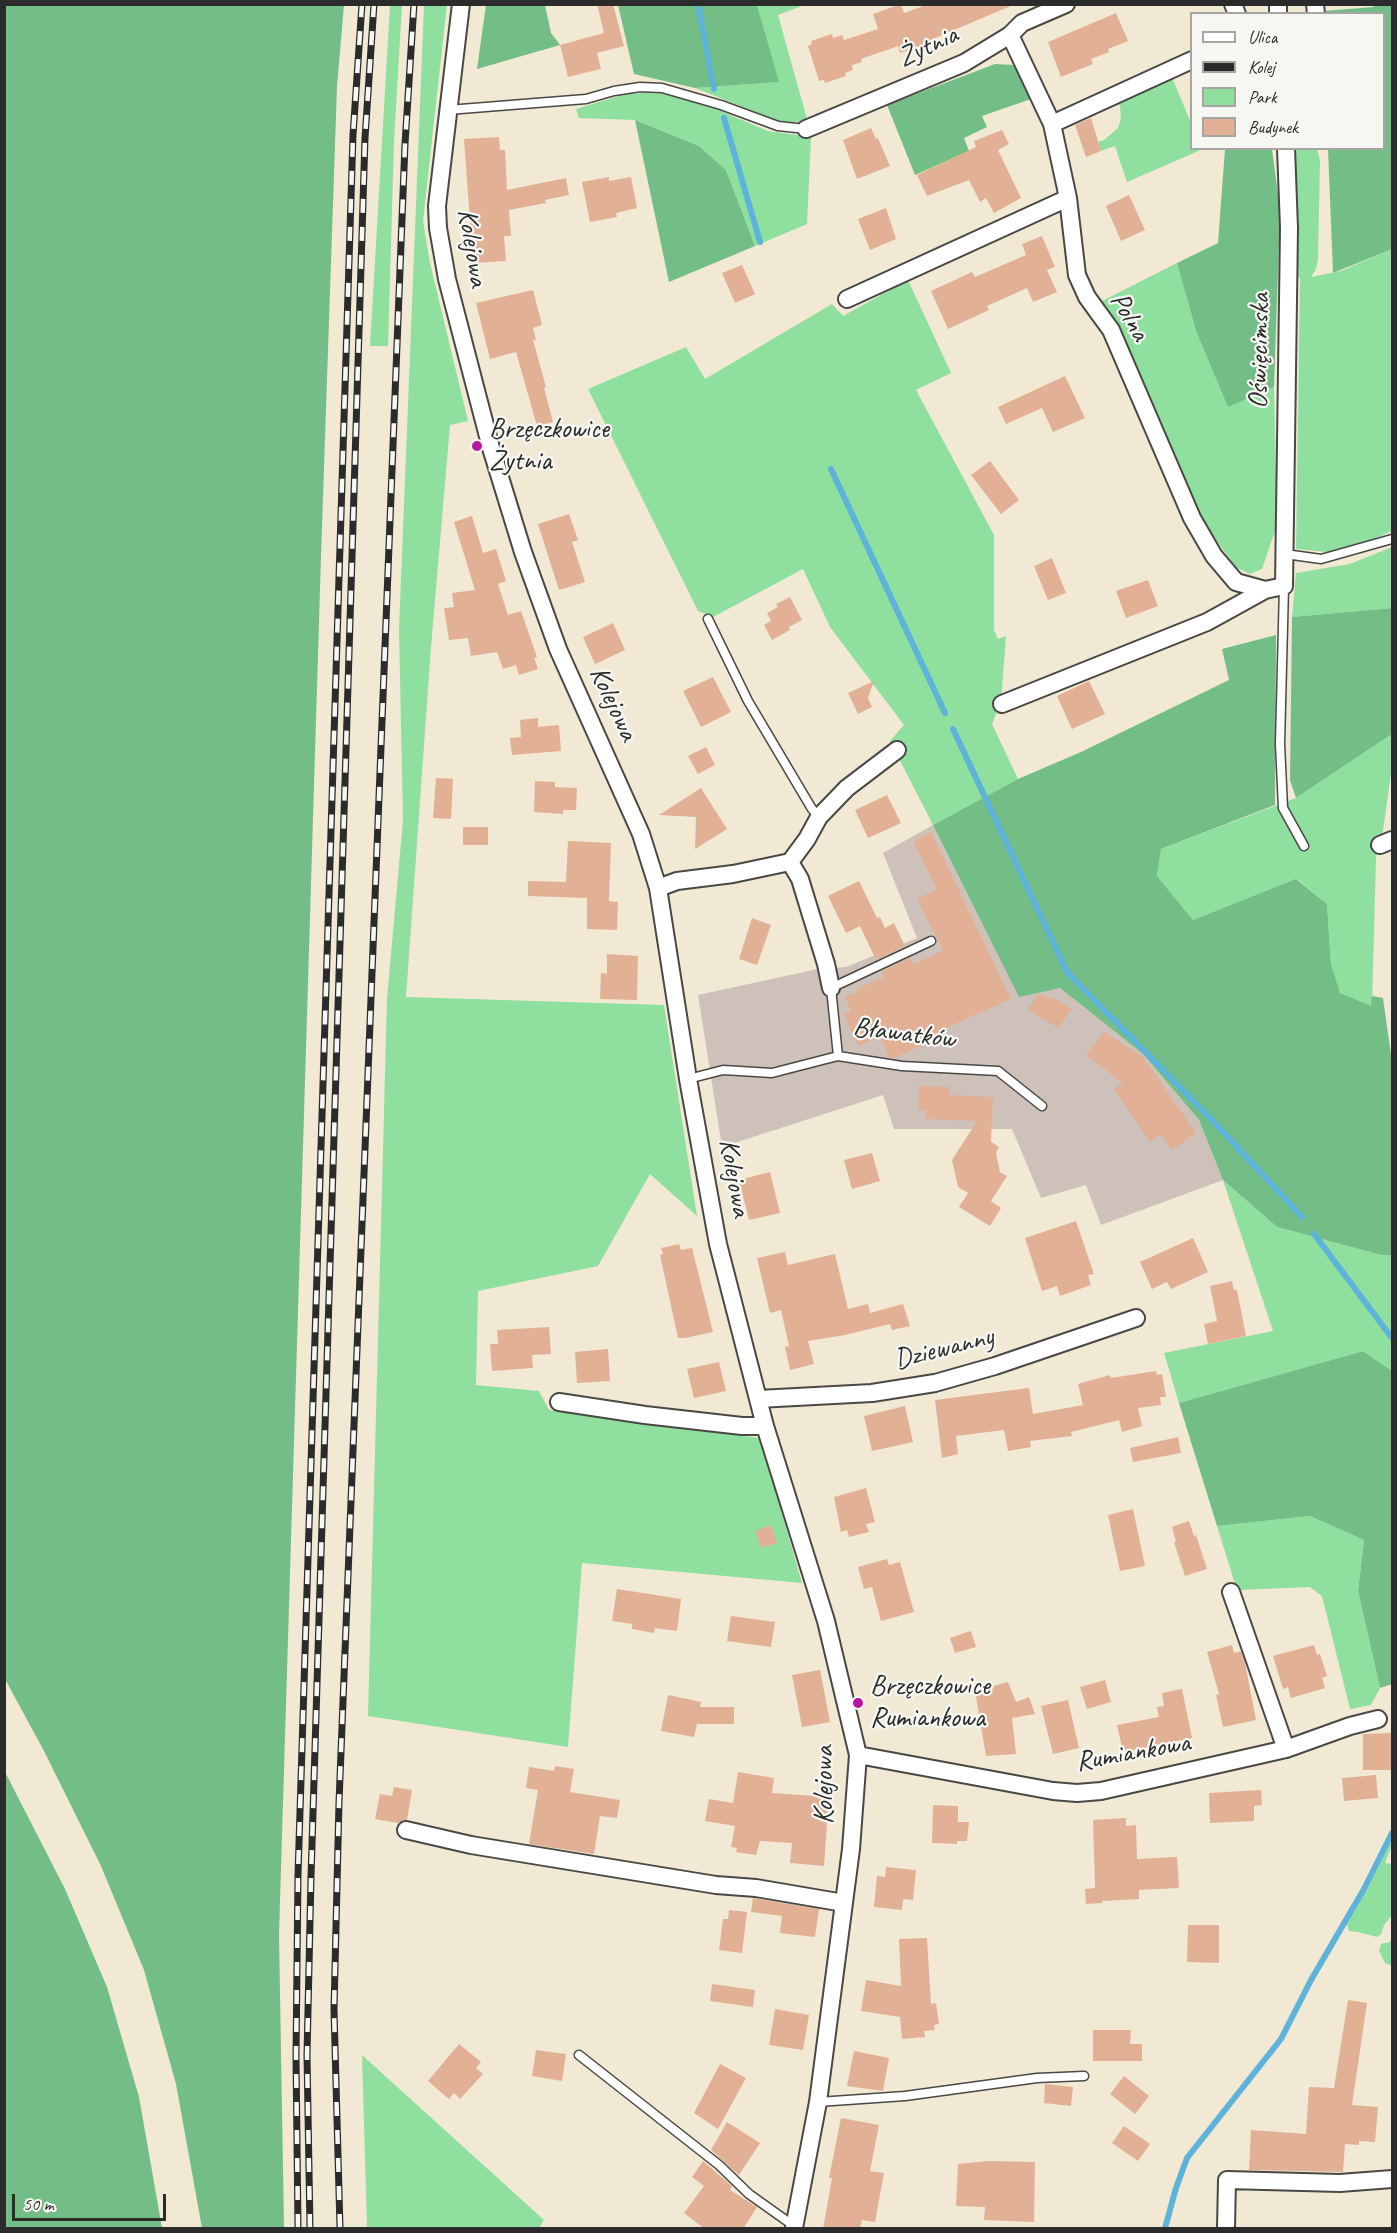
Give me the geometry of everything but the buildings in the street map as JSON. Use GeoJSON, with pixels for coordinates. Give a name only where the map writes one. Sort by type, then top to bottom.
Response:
{"type":"FeatureCollection","features":[{"type":"Feature","properties":{"kind":"street","name":"Kolejowa"},"geometry":{"type":"LineString","coordinates":[[461,4],[437,206],[438,228],[447,279],[491,448],[523,552],[558,649],[641,834],[658,888],[688,1079],[718,1244],[765,1426],[826,1620],[858,1755],[844,1903],[818,2102],[794,2228]]}},
{"type":"Feature","properties":{"kind":"street","name":"Żytnia"},"geometry":{"type":"LineString","coordinates":[[806,129],[964,63],[1010,35],[1022,23],[1066,4]]}},
{"type":"Feature","properties":{"kind":"street","name":"Polna"},"geometry":{"type":"LineString","coordinates":[[1010,35],[1052,124],[1068,198],[1077,275],[1086,297],[1111,330],[1192,518],[1214,556],[1236,582],[1265,590]]}},
{"type":"Feature","properties":{"kind":"street"},"geometry":{"type":"LineString","coordinates":[[1052,124],[1190,60]]}},
{"type":"Feature","properties":{"kind":"street","name":"Oświęcimska"},"geometry":{"type":"LineString","coordinates":[[1284,586],[1289,228],[1286,150]]}},
{"type":"Feature","properties":{"kind":"street"},"geometry":{"type":"LineString","coordinates":[[847,299],[1068,198]]}},
{"type":"Feature","properties":{"kind":"street","name":"Polna"},"geometry":{"type":"LineString","coordinates":[[1002,704],[1207,622],[1265,590],[1284,586]]}},
{"type":"Feature","properties":{"kind":"street"},"geometry":{"type":"LineString","coordinates":[[658,888],[677,881],[733,874],[790,862],[807,839],[819,817],[847,788],[897,750]]}},
{"type":"Feature","properties":{"kind":"street","name":"Bławatków"},"geometry":{"type":"LineString","coordinates":[[790,862],[800,879],[831,988]]}},
{"type":"Feature","properties":{"kind":"street","name":"Dziewanny"},"geometry":{"type":"LineString","coordinates":[[758,1399],[872,1393],[935,1383],[995,1366],[1136,1318]]}},
{"type":"Feature","properties":{"kind":"street"},"geometry":{"type":"LineString","coordinates":[[559,1402],[645,1415],[742,1426],[765,1426]]}},
{"type":"Feature","properties":{"kind":"street"},"geometry":{"type":"LineString","coordinates":[[1231,1592],[1286,1749]]}},
{"type":"Feature","properties":{"kind":"street","name":"Rumiankowa"},"geometry":{"type":"LineString","coordinates":[[858,1755],[1053,1791],[1077,1793],[1101,1791],[1286,1749],[1350,1726],[1378,1719]]}},
{"type":"Feature","properties":{"kind":"street"},"geometry":{"type":"LineString","coordinates":[[406,1830],[495,1849],[844,1903]]}},
{"type":"Feature","properties":{"kind":"street"},"geometry":{"type":"LineString","coordinates":[[1226,2229],[1227,2180],[1340,2183],[1392,2180]]}},
{"type":"Feature","properties":{"kind":"lane"},"geometry":{"type":"LineString","coordinates":[[448,110],[586,99],[640,87],[662,88],[721,105],[778,126],[806,129]]}},
{"type":"Feature","properties":{"kind":"lane"},"geometry":{"type":"LineString","coordinates":[[1285,554],[1321,559],[1392,539]]}},
{"type":"Feature","properties":{"kind":"lane"},"geometry":{"type":"LineString","coordinates":[[1284,586],[1280,744],[1283,808],[1304,846]]}},
{"type":"Feature","properties":{"kind":"lane"},"geometry":{"type":"LineString","coordinates":[[708,619],[748,701],[819,817]]}},
{"type":"Feature","properties":{"kind":"lane"},"geometry":{"type":"LineString","coordinates":[[831,988],[931,941]]}},
{"type":"Feature","properties":{"kind":"lane","name":"Bławatków"},"geometry":{"type":"LineString","coordinates":[[831,988],[838,1056],[902,1066],[998,1071],[1042,1106]]}},
{"type":"Feature","properties":{"kind":"lane"},"geometry":{"type":"LineString","coordinates":[[688,1079],[723,1070],[772,1073],[838,1056]]}},
{"type":"Feature","properties":{"kind":"lane"},"geometry":{"type":"LineString","coordinates":[[579,2055],[719,2165],[749,2193],[794,2228]]}},
{"type":"Feature","properties":{"kind":"lane"},"geometry":{"type":"LineString","coordinates":[[818,2102],[905,2096],[1036,2078],[1084,2076]]}},
{"type":"Feature","properties":{"kind":"shaded area"},"geometry":{"type":"Polygon","coordinates":[[[933,825],[1019,996],[1059,987],[1143,1054],[1199,1120],[1223,1180],[1101,1225],[1086,1185],[1041,1198],[1012,1129],[894,1129],[883,1095],[722,1147],[698,995],[818,969],[846,967],[917,938],[883,853],[933,825]]]}},
{"type":"Feature","properties":{"kind":"green space"},"geometry":{"type":"Polygon","coordinates":[[[447,4],[423,221],[430,263],[468,421],[450,425],[431,647],[406,997],[664,1005],[697,1216],[650,1174],[598,1266],[478,1291],[476,1385],[539,1391],[549,1410],[760,1438],[802,1583],[582,1563],[568,1747],[368,1716],[387,999],[403,820],[399,629],[424,5],[447,4]]]}},
{"type":"Feature","properties":{"kind":"green space"},"geometry":{"type":"Polygon","coordinates":[[[4,5],[344,5],[337,86],[321,556],[279,1934],[284,2228],[202,2228],[176,2084],[144,1970],[101,1866],[44,1751],[5,1679],[4,5]]]}},
{"type":"Feature","properties":{"kind":"green space"},"geometry":{"type":"Polygon","coordinates":[[[390,5],[402,5],[394,141],[388,346],[370,346],[390,5]]]}},
{"type":"Feature","properties":{"kind":"green space"},"geometry":{"type":"Polygon","coordinates":[[[486,5],[545,5],[551,33],[560,45],[477,69],[486,5]]]}},
{"type":"Feature","properties":{"kind":"green space"},"geometry":{"type":"Polygon","coordinates":[[[618,5],[757,5],[779,82],[695,88],[634,74],[618,5]]]}},
{"type":"Feature","properties":{"kind":"green space"},"geometry":{"type":"Polygon","coordinates":[[[757,5],[804,5],[778,15],[807,119],[788,125],[695,88],[778,82],[757,5]]]}},
{"type":"Feature","properties":{"kind":"green space"},"geometry":{"type":"Polygon","coordinates":[[[1373,5],[1392,5],[1392,249],[1333,273],[1328,150],[1385,150],[1385,12],[1323,11],[1374,7],[1373,5]]]}},
{"type":"Feature","properties":{"kind":"green space"},"geometry":{"type":"Polygon","coordinates":[[[995,64],[1014,65],[1031,99],[982,116],[987,127],[964,138],[969,151],[915,175],[887,105],[995,64]]]}},
{"type":"Feature","properties":{"kind":"green space"},"geometry":{"type":"Polygon","coordinates":[[[1171,75],[1190,121],[1190,150],[1201,150],[1127,182],[1115,146],[1101,151],[1098,142],[1104,140],[1118,128],[1121,118],[1120,106],[1116,99],[1171,75]]]}},
{"type":"Feature","properties":{"kind":"green space"},"geometry":{"type":"Polygon","coordinates":[[[662,92],[716,109],[768,131],[811,137],[807,224],[755,246],[726,170],[699,146],[635,120],[579,118],[576,109],[625,94],[662,92]]]}},
{"type":"Feature","properties":{"kind":"green space"},"geometry":{"type":"Polygon","coordinates":[[[635,120],[699,146],[726,170],[755,246],[669,282],[635,120]]]}},
{"type":"Feature","properties":{"kind":"green space"},"geometry":{"type":"Polygon","coordinates":[[[1225,150],[1272,150],[1280,210],[1274,387],[1228,407],[1196,331],[1177,263],[1218,243],[1225,150]]]}},
{"type":"Feature","properties":{"kind":"green space"},"geometry":{"type":"Polygon","coordinates":[[[1295,150],[1317,150],[1320,160],[1318,258],[1316,269],[1311,277],[1341,271],[1392,249],[1392,531],[1367,542],[1328,552],[1296,549],[1300,279],[1298,276],[1295,150]]]}},
{"type":"Feature","properties":{"kind":"green space"},"geometry":{"type":"Polygon","coordinates":[[[1177,263],[1196,331],[1228,406],[1274,387],[1277,525],[1262,569],[1250,574],[1235,567],[1198,513],[1121,330],[1102,301],[1177,263]]]}},
{"type":"Feature","properties":{"kind":"green space"},"geometry":{"type":"Polygon","coordinates":[[[908,280],[951,373],[916,390],[994,535],[994,630],[998,639],[1006,636],[1001,702],[992,724],[1018,779],[933,825],[890,741],[904,725],[830,627],[803,569],[713,617],[698,611],[588,389],[686,347],[705,379],[832,304],[843,316],[908,280]]]}},
{"type":"Feature","properties":{"kind":"green space"},"geometry":{"type":"Polygon","coordinates":[[[1392,547],[1392,608],[1292,617],[1296,573],[1350,564],[1392,547]]]}},
{"type":"Feature","properties":{"kind":"green space"},"geometry":{"type":"Polygon","coordinates":[[[1392,608],[1392,734],[1296,798],[1290,780],[1292,617],[1392,608]]]}},
{"type":"Feature","properties":{"kind":"green space"},"geometry":{"type":"Polygon","coordinates":[[[1276,635],[1275,805],[1161,849],[1157,876],[1193,920],[1296,879],[1327,904],[1331,964],[1340,993],[1371,1006],[1372,996],[1383,998],[1392,1062],[1392,1255],[1381,1255],[1277,1227],[1223,1180],[1199,1120],[1143,1054],[1060,988],[1019,997],[933,825],[1018,779],[1081,752],[1229,680],[1222,649],[1276,635]]]}},
{"type":"Feature","properties":{"kind":"green space"},"geometry":{"type":"Polygon","coordinates":[[[1392,734],[1392,766],[1383,831],[1376,857],[1372,1007],[1340,994],[1331,964],[1327,904],[1297,879],[1193,920],[1157,876],[1161,849],[1296,798],[1392,734]]]}},
{"type":"Feature","properties":{"kind":"green space"},"geometry":{"type":"Polygon","coordinates":[[[1223,1180],[1277,1227],[1381,1255],[1392,1255],[1392,1371],[1363,1351],[1179,1403],[1164,1353],[1273,1331],[1223,1180]]]}},
{"type":"Feature","properties":{"kind":"green space"},"geometry":{"type":"Polygon","coordinates":[[[1363,1351],[1392,1371],[1392,1684],[1380,1688],[1358,1591],[1364,1540],[1310,1516],[1217,1526],[1179,1403],[1363,1351]]]}},
{"type":"Feature","properties":{"kind":"green space"},"geometry":{"type":"Polygon","coordinates":[[[1310,1516],[1364,1540],[1358,1591],[1380,1688],[1371,1705],[1350,1709],[1322,1596],[1310,1587],[1237,1590],[1217,1526],[1310,1516]]]}},
{"type":"Feature","properties":{"kind":"green space"},"geometry":{"type":"Polygon","coordinates":[[[4,1770],[65,1889],[107,1987],[139,2097],[162,2228],[5,2228],[4,1770]]]}},
{"type":"Feature","properties":{"kind":"green space"},"geometry":{"type":"Polygon","coordinates":[[[1392,1839],[1385,1863],[1392,1864],[1392,1915],[1377,1937],[1349,1931],[1347,1924],[1392,1839]]]}},
{"type":"Feature","properties":{"kind":"green space"},"geometry":{"type":"Polygon","coordinates":[[[1392,1936],[1392,1966],[1385,1963],[1379,1951],[1381,1944],[1390,1942],[1392,1936]]]}},
{"type":"Feature","properties":{"kind":"green space"},"geometry":{"type":"Polygon","coordinates":[[[362,2055],[544,2220],[539,2228],[367,2228],[362,2055]]]}},
{"type":"Feature","properties":{"kind":"waterway"},"geometry":{"type":"LineString","coordinates":[[698,4],[714,89]]}},
{"type":"Feature","properties":{"kind":"waterway"},"geometry":{"type":"LineString","coordinates":[[724,118],[760,242]]}},
{"type":"Feature","properties":{"kind":"waterway"},"geometry":{"type":"LineString","coordinates":[[831,469],[945,713]]}},
{"type":"Feature","properties":{"kind":"waterway"},"geometry":{"type":"LineString","coordinates":[[953,729],[1067,972],[1212,1120],[1302,1217]]}},
{"type":"Feature","properties":{"kind":"waterway"},"geometry":{"type":"LineString","coordinates":[[1314,1234],[1392,1338]]}},
{"type":"Feature","properties":{"kind":"waterway"},"geometry":{"type":"LineString","coordinates":[[1165,2228],[1187,2158],[1281,2039],[1311,1980],[1364,1889],[1392,1833]]}},
{"type":"Feature","properties":{"kind":"railway"},"geometry":{"type":"LineString","coordinates":[[298,2228],[296,2057],[298,1874],[353,135],[362,4]]}},
{"type":"Feature","properties":{"kind":"railway"},"geometry":{"type":"LineString","coordinates":[[310,2228],[307,2055],[311,1877],[365,138],[374,4]]}},
{"type":"Feature","properties":{"kind":"railway"},"geometry":{"type":"LineString","coordinates":[[340,2228],[334,2010],[339,1802],[405,144],[414,4]]}},
{"type":"Feature","properties":{"kind":"place","name":"Brzęczkowice Żytnia"},"geometry":{"type":"Point","coordinates":[477,446]}},
{"type":"Feature","properties":{"kind":"place","name":"Brzęczkowice Rumiankowa"},"geometry":{"type":"Point","coordinates":[858,1703]}}]}
